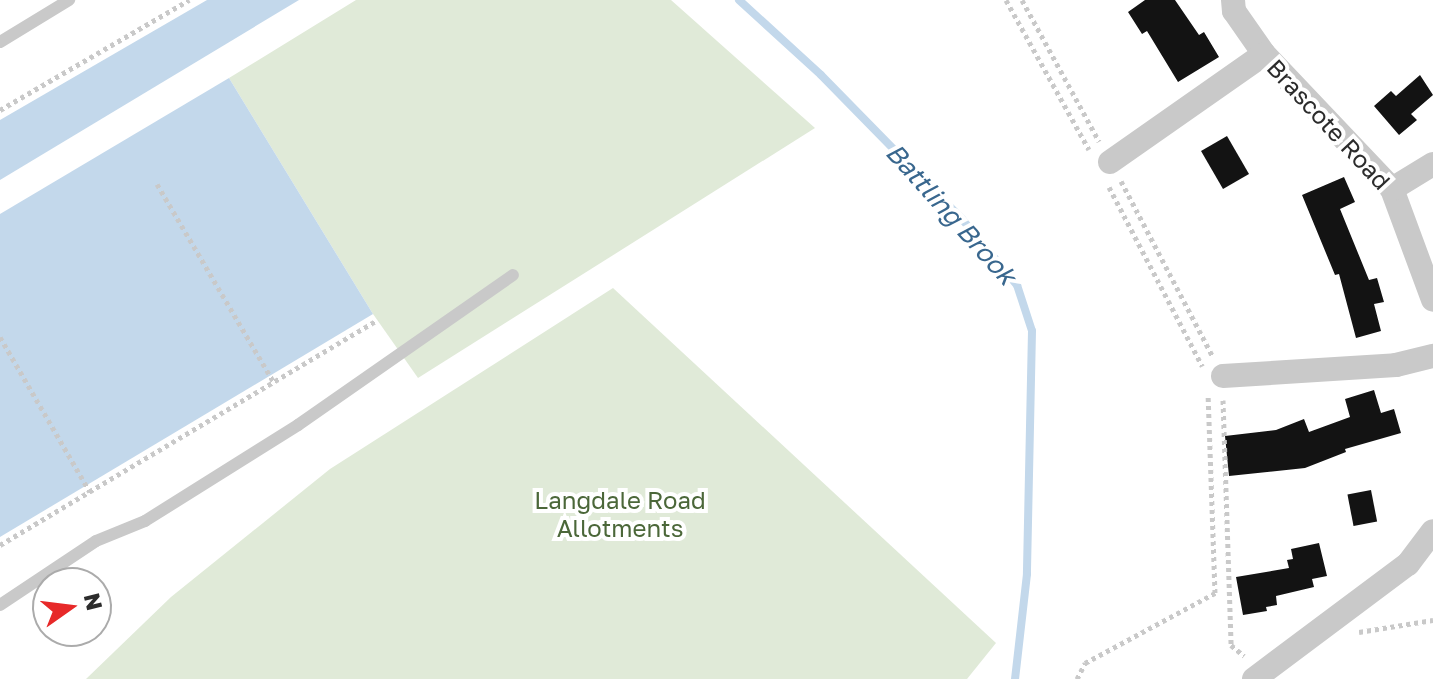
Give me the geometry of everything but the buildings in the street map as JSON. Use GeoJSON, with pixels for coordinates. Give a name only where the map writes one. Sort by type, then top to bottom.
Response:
{"type":"FeatureCollection","features":[{"type":"Feature","properties":{"kind":"street","name":"Brascote Road"},"geometry":{"type":"LineString","coordinates":[[1233,0],[1234,11],[1264,54],[1392,189],[1433,300]]}},
{"type":"Feature","properties":{"kind":"street"},"geometry":{"type":"LineString","coordinates":[[1102,166],[1264,54]]}},
{"type":"Feature","properties":{"kind":"street"},"geometry":{"type":"LineString","coordinates":[[1392,189],[1433,164]]}},
{"type":"Feature","properties":{"kind":"street"},"geometry":{"type":"LineString","coordinates":[[1212,380],[1396,365],[1433,356]]}},
{"type":"Feature","properties":{"kind":"street"},"geometry":{"type":"LineString","coordinates":[[1259,675],[1408,564],[1433,531]]}},
{"type":"Feature","properties":{"kind":"lane"},"geometry":{"type":"LineString","coordinates":[[0,42],[69,0]]}},
{"type":"Feature","properties":{"kind":"lane"},"geometry":{"type":"LineString","coordinates":[[0,605],[96,541],[145,521],[298,425],[513,275]]}},
{"type":"Feature","properties":{"kind":"path"},"geometry":{"type":"LineString","coordinates":[[0,110],[189,0]]}},
{"type":"Feature","properties":{"kind":"path"},"geometry":{"type":"LineString","coordinates":[[1006,0],[1102,166],[1212,380],[1215,593],[1085,663],[1077,679]]}},
{"type":"Feature","properties":{"kind":"path"},"geometry":{"type":"LineString","coordinates":[[1022,0],[1102,166],[1212,380],[1231,645],[1259,675]]}},
{"type":"Feature","properties":{"kind":"path"},"geometry":{"type":"LineString","coordinates":[[157,184],[274,383]]}},
{"type":"Feature","properties":{"kind":"path"},"geometry":{"type":"LineString","coordinates":[[0,545],[378,320]]}},
{"type":"Feature","properties":{"kind":"path"},"geometry":{"type":"LineString","coordinates":[[0,337],[90,492]]}},
{"type":"Feature","properties":{"kind":"path"},"geometry":{"type":"LineString","coordinates":[[1344,634],[1433,620]]}},
{"type":"Feature","properties":{"kind":"green space"},"geometry":{"type":"Polygon","coordinates":[[[356,0],[671,0],[815,128],[418,378],[373,314],[229,78],[356,0]]]}},
{"type":"Feature","properties":{"kind":"green space","name":"Langdale Road Allotments"},"geometry":{"type":"Polygon","coordinates":[[[613,288],[996,643],[967,679],[86,679],[171,597],[330,469],[613,288]]]}},
{"type":"Feature","properties":{"kind":"water"},"geometry":{"type":"Polygon","coordinates":[[[207,0],[299,0],[0,180],[0,120],[207,0]]]}},
{"type":"Feature","properties":{"kind":"water"},"geometry":{"type":"Polygon","coordinates":[[[229,78],[373,314],[0,537],[0,214],[229,78]]]}},
{"type":"Feature","properties":{"kind":"waterway","name":"Battling Brook"},"geometry":{"type":"LineString","coordinates":[[739,0],[821,75],[962,219],[1017,285],[1032,331],[1027,574],[1015,679]]}}]}
